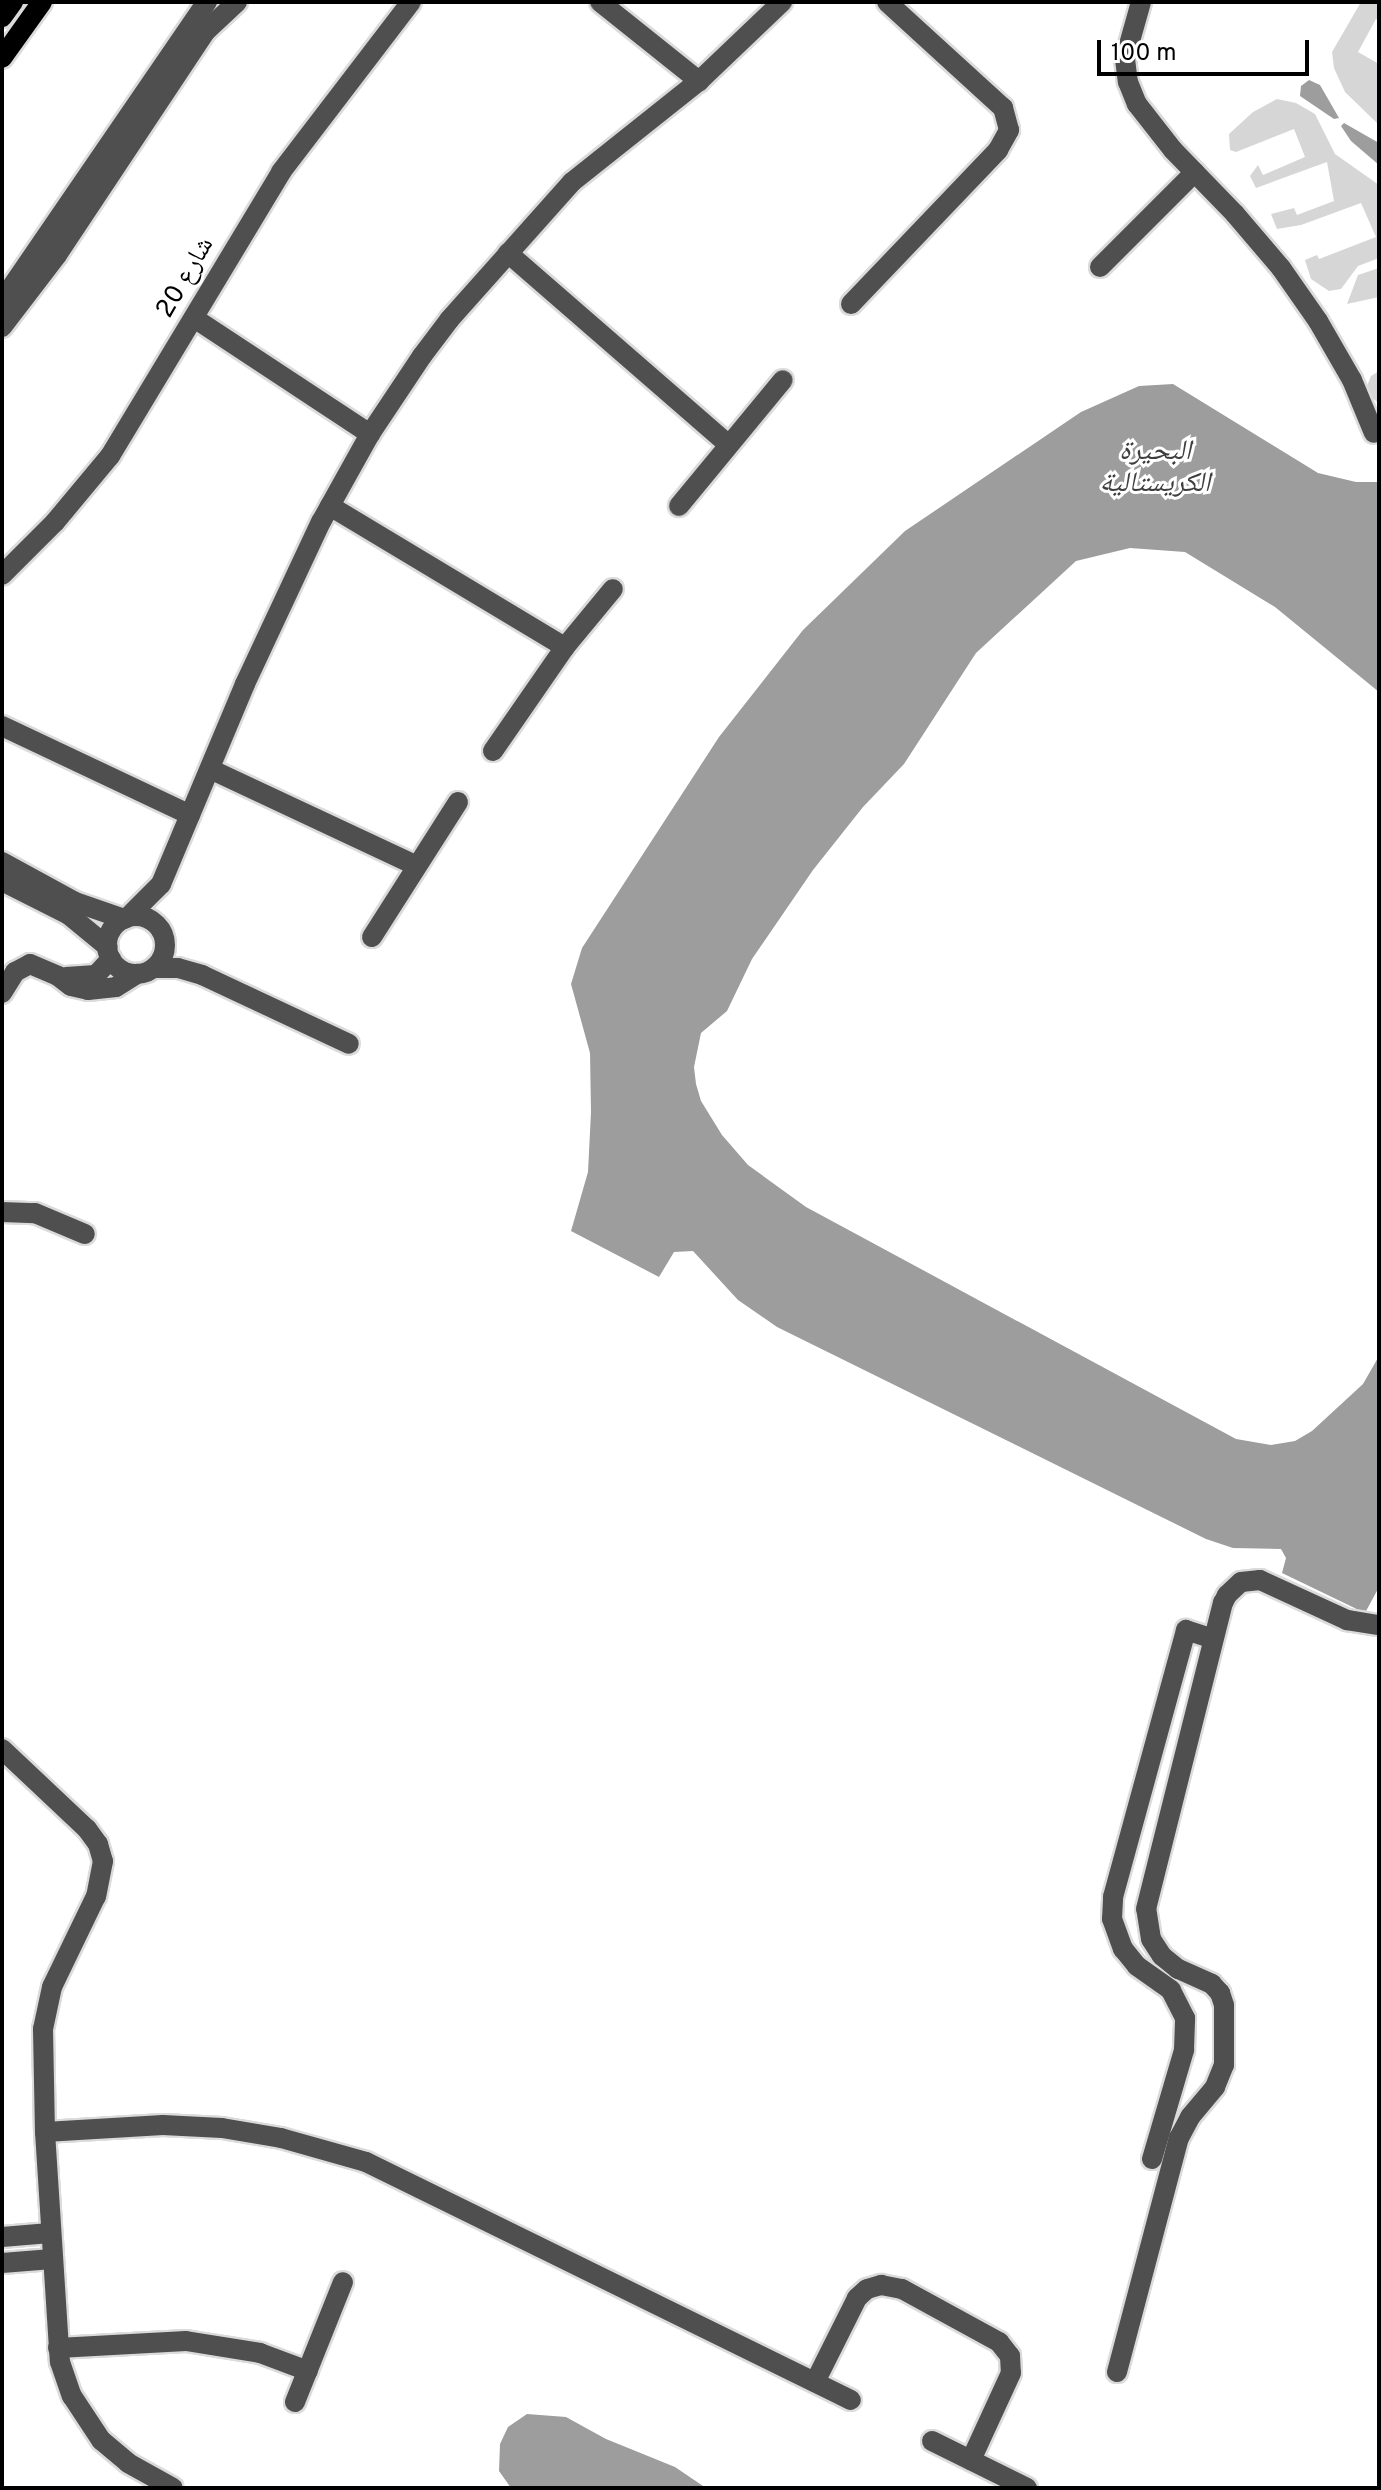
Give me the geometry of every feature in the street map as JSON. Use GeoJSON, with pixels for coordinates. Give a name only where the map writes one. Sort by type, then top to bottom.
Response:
{"type":"FeatureCollection","features":[{"type":"Feature","properties":{"kind":"main road"},"geometry":{"type":"LineString","coordinates":[[2,17],[13,2]]}},
{"type":"Feature","properties":{"kind":"main road"},"geometry":{"type":"LineString","coordinates":[[2,58],[42,2]]}},
{"type":"Feature","properties":{"kind":"street"},"geometry":{"type":"LineString","coordinates":[[2,301],[207,2]]}},
{"type":"Feature","properties":{"kind":"street"},"geometry":{"type":"LineString","coordinates":[[2,327],[57,255],[205,32],[237,2]]}},
{"type":"Feature","properties":{"kind":"street","name":"شارع 20"},"geometry":{"type":"LineString","coordinates":[[2,575],[55,522],[110,456],[281,172],[411,2]]}},
{"type":"Feature","properties":{"kind":"street"},"geometry":{"type":"LineString","coordinates":[[600,2],[699,81]]}},
{"type":"Feature","properties":{"kind":"street"},"geometry":{"type":"LineString","coordinates":[[58,976],[96,975],[109,953],[111,930],[161,884],[284,599],[330,506],[370,434],[450,319],[572,182],[699,81],[782,2]]}},
{"type":"Feature","properties":{"kind":"street"},"geometry":{"type":"LineString","coordinates":[[851,304],[998,150],[1009,130],[1003,108],[887,2]]}},
{"type":"Feature","properties":{"kind":"street"},"geometry":{"type":"LineString","coordinates":[[1152,2],[1139,10],[1125,59],[1132,93],[1173,150],[1281,268],[1318,321],[1359,394],[1374,433]]}},
{"type":"Feature","properties":{"kind":"street"},"geometry":{"type":"LineString","coordinates":[[1100,267],[1195,172]]}},
{"type":"Feature","properties":{"kind":"street"},"geometry":{"type":"LineString","coordinates":[[508,253],[728,444]]}},
{"type":"Feature","properties":{"kind":"street"},"geometry":{"type":"LineString","coordinates":[[194,318],[370,434]]}},
{"type":"Feature","properties":{"kind":"street"},"geometry":{"type":"LineString","coordinates":[[679,506],[783,380]]}},
{"type":"Feature","properties":{"kind":"street"},"geometry":{"type":"LineString","coordinates":[[330,506],[565,647]]}},
{"type":"Feature","properties":{"kind":"street"},"geometry":{"type":"LineString","coordinates":[[493,751],[565,647],[613,589]]}},
{"type":"Feature","properties":{"kind":"street"},"geometry":{"type":"LineString","coordinates":[[2,726],[190,815]]}},
{"type":"Feature","properties":{"kind":"street"},"geometry":{"type":"LineString","coordinates":[[210,769],[415,865]]}},
{"type":"Feature","properties":{"kind":"street"},"geometry":{"type":"LineString","coordinates":[[372,937],[415,865],[458,802]]}},
{"type":"Feature","properties":{"kind":"street"},"geometry":{"type":"LineString","coordinates":[[2,862],[75,902],[126,918],[141,917],[162,933],[202,975]]}},
{"type":"Feature","properties":{"kind":"street"},"geometry":{"type":"LineString","coordinates":[[2,881],[69,915],[125,972],[178,968],[202,975],[349,1044]]}},
{"type":"Feature","properties":{"kind":"street"},"geometry":{"type":"LineString","coordinates":[[2,993],[15,972],[24,966],[36,965],[71,986],[97,991],[116,987],[146,971],[163,955],[161,884]]}},
{"type":"Feature","properties":{"kind":"street"},"geometry":{"type":"LineString","coordinates":[[2,1212],[35,1213],[85,1234]]}},
{"type":"Feature","properties":{"kind":"street"},"geometry":{"type":"LineString","coordinates":[[1117,2372],[1179,2138],[1190,2117],[1215,2087],[1224,2065],[1224,2005],[1220,1993],[1212,1984],[1178,1969],[1162,1956],[1151,1939],[1147,1919],[1148,1899],[1213,1639],[1227,1595],[1241,1582],[1250,1579],[1269,1583],[1347,1620],[1379,1625]]}},
{"type":"Feature","properties":{"kind":"street"},"geometry":{"type":"LineString","coordinates":[[1152,2159],[1184,2050],[1185,2018],[1171,1990],[1137,1966],[1123,1949],[1112,1919],[1113,1897],[1186,1630],[1213,1639]]}},
{"type":"Feature","properties":{"kind":"street"},"geometry":{"type":"LineString","coordinates":[[2,1749],[87,1829],[98,1844],[103,1861],[96,1896],[63,1960],[48,2001],[42,2046],[58,2348],[68,2387],[90,2426],[128,2463],[173,2488]]}},
{"type":"Feature","properties":{"kind":"street"},"geometry":{"type":"LineString","coordinates":[[45,2132],[134,2126],[222,2128],[281,2138],[366,2162],[851,2400]]}},
{"type":"Feature","properties":{"kind":"street"},"geometry":{"type":"LineString","coordinates":[[2,2237],[50,2233]]}},
{"type":"Feature","properties":{"kind":"street"},"geometry":{"type":"LineString","coordinates":[[2,2263],[52,2259]]}},
{"type":"Feature","properties":{"kind":"street"},"geometry":{"type":"LineString","coordinates":[[295,2402],[343,2282]]}},
{"type":"Feature","properties":{"kind":"street"},"geometry":{"type":"LineString","coordinates":[[815,2382],[857,2298],[867,2289],[881,2285],[902,2289],[999,2342],[1010,2356],[1011,2373],[971,2460]]}},
{"type":"Feature","properties":{"kind":"street"},"geometry":{"type":"LineString","coordinates":[[58,2348],[186,2341],[260,2353],[308,2371]]}},
{"type":"Feature","properties":{"kind":"street"},"geometry":{"type":"LineString","coordinates":[[932,2441],[1027,2488]]}},
{"type":"Feature","properties":{"kind":"shaded area"},"geometry":{"type":"Polygon","coordinates":[[[1361,2],[1379,2],[1379,21],[1376,19],[1358,52],[1379,64],[1379,125],[1345,92],[1334,68],[1332,52],[1361,2]]]}},
{"type":"Feature","properties":{"kind":"shaded area"},"geometry":{"type":"Polygon","coordinates":[[[1277,99],[1296,103],[1315,114],[1335,154],[1379,185],[1379,258],[1358,266],[1341,289],[1329,291],[1311,279],[1305,260],[1317,255],[1319,259],[1376,237],[1361,203],[1301,225],[1277,229],[1271,214],[1294,208],[1297,215],[1334,201],[1327,162],[1256,188],[1250,176],[1258,165],[1263,175],[1305,157],[1294,129],[1236,152],[1230,150],[1229,134],[1253,112],[1277,99]]]}},
{"type":"Feature","properties":{"kind":"shaded area"},"geometry":{"type":"Polygon","coordinates":[[[1379,268],[1379,297],[1347,304],[1358,275],[1379,268]]]}},
{"type":"Feature","properties":{"kind":"shaded area"},"geometry":{"type":"Polygon","coordinates":[[[1379,371],[1379,403],[1369,396],[1367,386],[1371,376],[1379,371]]]}},
{"type":"Feature","properties":{"kind":"water"},"geometry":{"type":"Polygon","coordinates":[[[1309,80],[1320,85],[1339,118],[1334,119],[1300,96],[1301,86],[1309,80]]]}},
{"type":"Feature","properties":{"kind":"water"},"geometry":{"type":"Polygon","coordinates":[[[1344,123],[1379,143],[1379,165],[1351,141],[1341,126],[1344,123]]]}},
{"type":"Feature","properties":{"kind":"water","name":"البحيرة الكريستالية"},"geometry":{"type":"Polygon","coordinates":[[[1173,384],[1318,473],[1356,482],[1379,482],[1379,692],[1275,607],[1185,552],[1130,548],[1076,561],[976,653],[904,764],[863,807],[813,870],[752,959],[727,1011],[701,1033],[694,1067],[696,1084],[701,1101],[722,1135],[748,1165],[806,1207],[1236,1439],[1271,1445],[1295,1441],[1312,1431],[1363,1384],[1379,1356],[1379,1587],[1365,1613],[1282,1573],[1286,1558],[1281,1549],[1233,1548],[1206,1539],[777,1327],[738,1300],[693,1251],[674,1252],[659,1277],[571,1231],[588,1172],[591,1112],[590,1053],[571,984],[582,948],[719,737],[803,630],[905,531],[1081,412],[1139,386],[1173,384]]]}},
{"type":"Feature","properties":{"kind":"water"},"geometry":{"type":"Polygon","coordinates":[[[527,2414],[566,2417],[606,2439],[675,2467],[706,2488],[511,2488],[499,2471],[500,2444],[508,2427],[527,2414]]]}}]}
